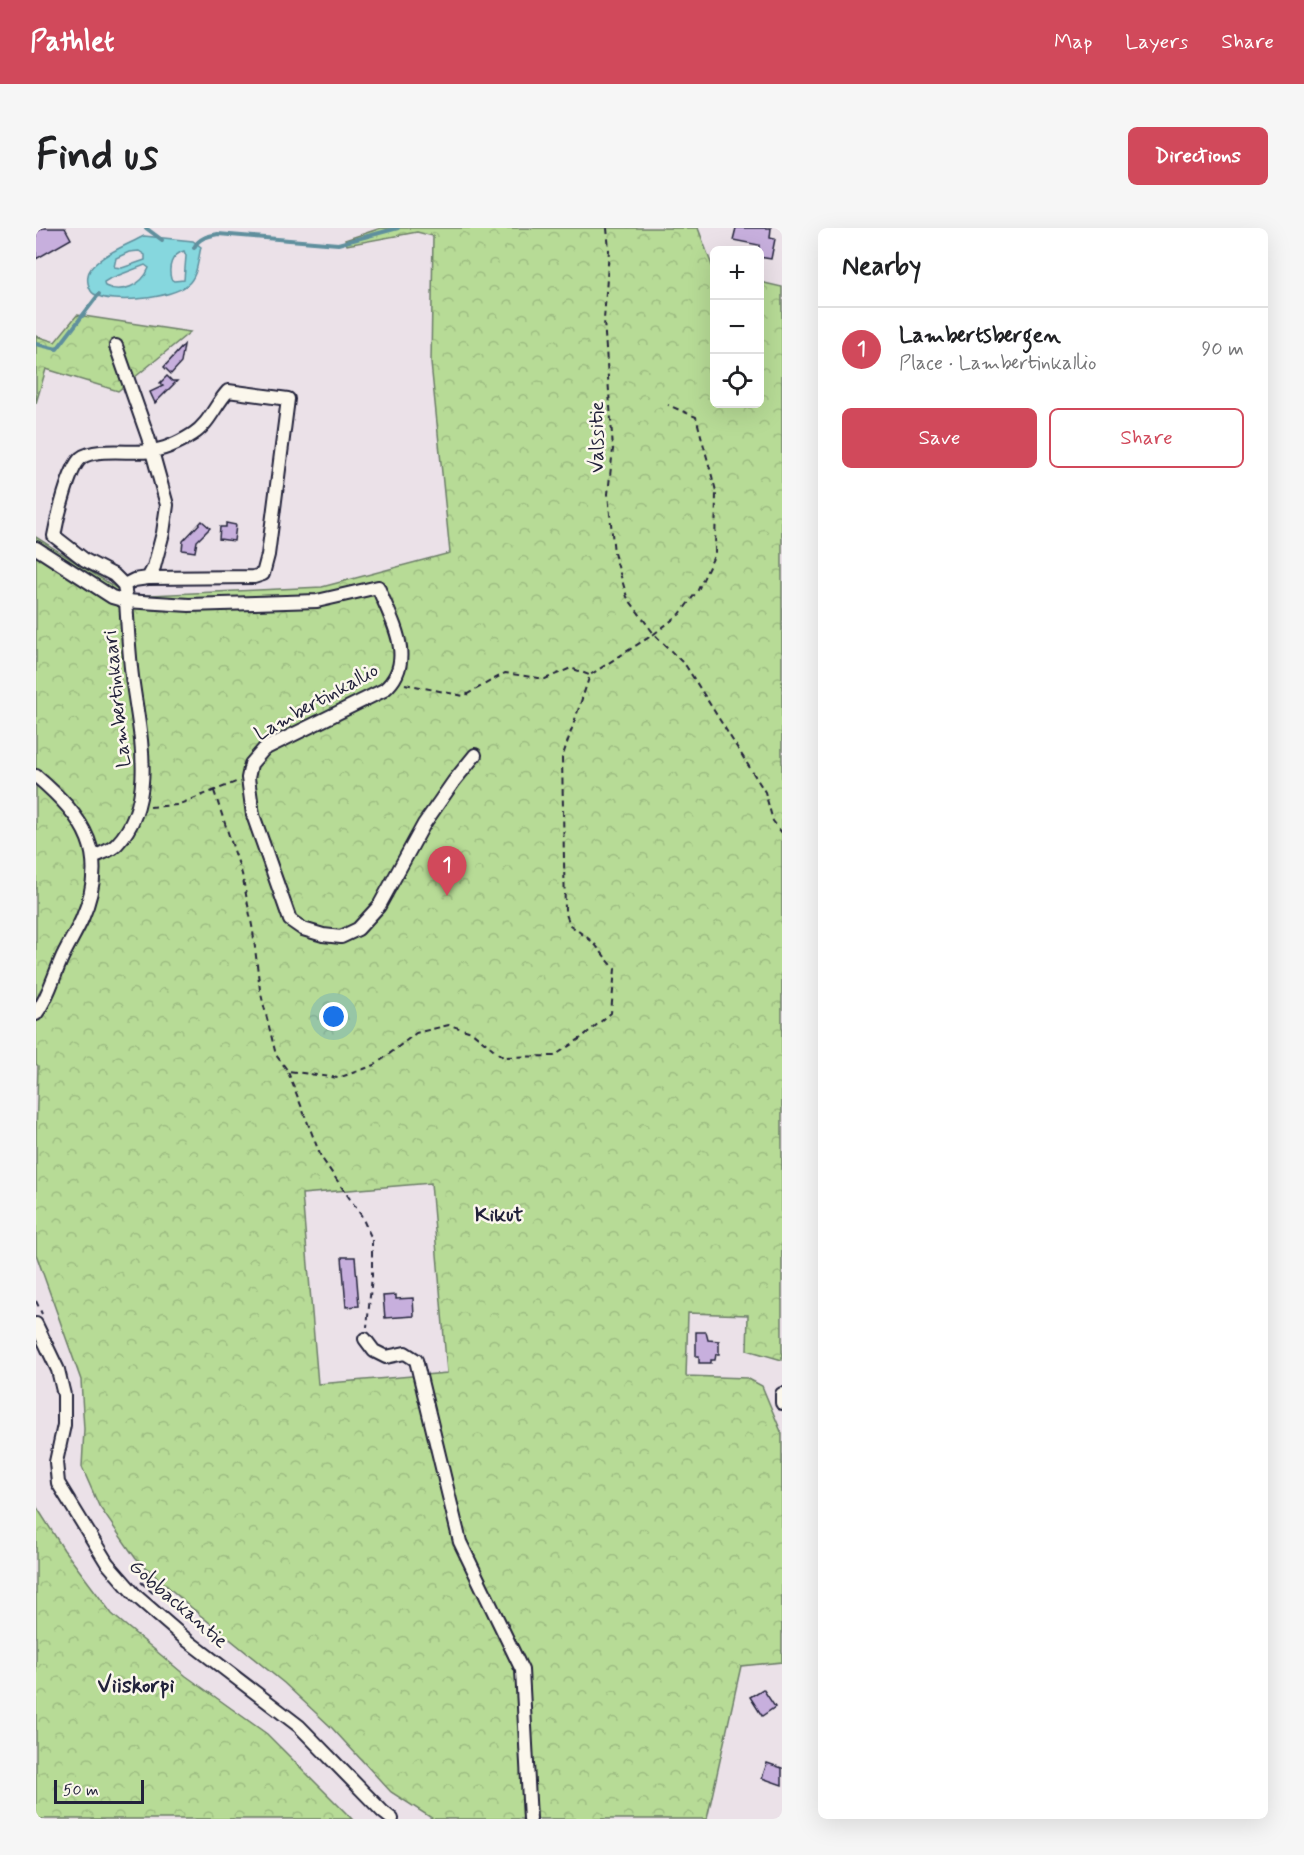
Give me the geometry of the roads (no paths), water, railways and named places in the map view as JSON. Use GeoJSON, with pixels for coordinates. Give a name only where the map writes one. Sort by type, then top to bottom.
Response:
{"type":"FeatureCollection","features":[{"type":"Feature","properties":{"kind":"street"},"geometry":{"type":"LineString","coordinates":[[116,345],[152,451],[167,505],[157,556],[148,578]]}},
{"type":"Feature","properties":{"kind":"street"},"geometry":{"type":"LineString","coordinates":[[36,548],[112,597],[124,601],[126,597],[124,585],[114,575],[78,556],[54,536],[73,469],[82,457],[98,453],[152,451],[194,433],[207,422],[217,402],[228,391],[288,399],[268,555],[263,574],[254,577],[148,578],[134,580],[124,585]]}},
{"type":"Feature","properties":{"kind":"street","name":"Lambertinkaari"},"geometry":{"type":"LineString","coordinates":[[93,857],[112,849],[118,843],[137,808],[142,788],[143,766],[124,601],[189,605],[316,601],[378,587]]}},
{"type":"Feature","properties":{"kind":"street","name":"Lambertinkallio"},"geometry":{"type":"LineString","coordinates":[[378,587],[401,649],[400,664],[394,681],[384,690],[264,749],[251,764],[248,778],[254,815],[290,920],[303,929],[323,935],[341,937],[358,929],[379,906],[424,824],[454,781],[476,755]]}},
{"type":"Feature","properties":{"kind":"street"},"geometry":{"type":"LineString","coordinates":[[36,776],[54,791],[80,822],[93,857],[93,882],[82,919],[61,960],[43,1005],[36,1014]]}},
{"type":"Feature","properties":{"kind":"street","name":"Gobbackantie"},"geometry":{"type":"LineString","coordinates":[[40,1321],[58,1370],[64,1395],[64,1425],[56,1462],[58,1483],[106,1563],[136,1596],[188,1641],[299,1726],[383,1812],[393,1819]]}},
{"type":"Feature","properties":{"kind":"street"},"geometry":{"type":"LineString","coordinates":[[365,1339],[374,1351],[386,1357],[405,1353],[416,1360],[460,1542],[522,1670],[530,1819]]}},
{"type":"Feature","properties":{"kind":"street"},"geometry":{"type":"LineString","coordinates":[[782,1394],[782,1403]]}},
{"type":"Feature","properties":{"kind":"water"},"geometry":{"type":"Polygon","coordinates":[[[144,236],[193,241],[201,247],[191,281],[180,290],[142,298],[114,299],[93,293],[88,281],[91,268],[111,253],[144,236]],[[139,251],[129,252],[116,258],[114,267],[122,268],[145,260],[145,255],[139,251]],[[184,251],[173,258],[170,266],[171,279],[174,281],[184,280],[186,256],[184,251]],[[145,265],[104,282],[105,286],[124,289],[141,280],[149,268],[145,265]]]}},
{"type":"Feature","properties":{"kind":"waterway"},"geometry":{"type":"LineString","coordinates":[[146,228],[162,240]]}},
{"type":"Feature","properties":{"kind":"waterway"},"geometry":{"type":"LineString","coordinates":[[194,248],[201,240],[218,234],[338,244],[398,228]]}},
{"type":"Feature","properties":{"kind":"waterway"},"geometry":{"type":"LineString","coordinates":[[36,344],[57,349],[99,294]]}},
{"type":"Feature","properties":{"kind":"place","name":"Lambertsbergen"},"geometry":{"type":"Point","coordinates":[447,896]}},
{"type":"Feature","properties":{"kind":"district","name":"Kikut"},"geometry":{"type":"Point","coordinates":[499,1214]}},
{"type":"Feature","properties":{"kind":"district","name":"Viiskorpi"},"geometry":{"type":"Point","coordinates":[136,1684]}}]}
